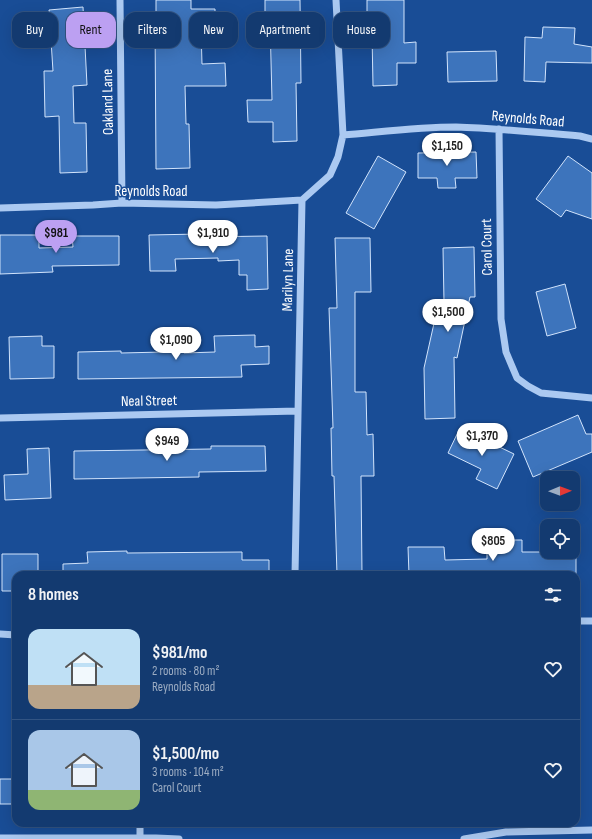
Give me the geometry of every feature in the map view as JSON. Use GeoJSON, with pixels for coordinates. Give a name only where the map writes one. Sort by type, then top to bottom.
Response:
{"type":"FeatureCollection","features":[{"type":"Feature","properties":{"kind":"street","name":"Oakland Lane"},"geometry":{"type":"LineString","coordinates":[[120,0],[122,203]]}},
{"type":"Feature","properties":{"kind":"street"},"geometry":{"type":"LineString","coordinates":[[302,200],[330,175],[338,158],[343,135],[336,0]]}},
{"type":"Feature","properties":{"kind":"street","name":"Reynolds Road"},"geometry":{"type":"LineString","coordinates":[[343,135],[454,127],[499,129],[580,136],[592,139]]}},
{"type":"Feature","properties":{"kind":"street","name":"Carol Court"},"geometry":{"type":"LineString","coordinates":[[499,129],[501,319],[506,352],[517,378],[541,393],[592,398]]}},
{"type":"Feature","properties":{"kind":"street","name":"Reynolds Road"},"geometry":{"type":"LineString","coordinates":[[0,208],[122,203],[216,205],[302,200]]}},
{"type":"Feature","properties":{"kind":"street","name":"Marilyn Lane"},"geometry":{"type":"LineString","coordinates":[[295,571],[302,200]]}},
{"type":"Feature","properties":{"kind":"street","name":"Neal Street"},"geometry":{"type":"LineString","coordinates":[[0,418],[298,411]]}},
{"type":"Feature","properties":{"kind":"street"},"geometry":{"type":"LineString","coordinates":[[580,622],[592,621]]}},
{"type":"Feature","properties":{"kind":"street"},"geometry":{"type":"LineString","coordinates":[[0,634],[12,634]]}},
{"type":"Feature","properties":{"kind":"street"},"geometry":{"type":"LineString","coordinates":[[140,827],[140,838]]}},
{"type":"Feature","properties":{"kind":"street"},"geometry":{"type":"LineString","coordinates":[[464,839],[592,830]]}},
{"type":"Feature","properties":{"kind":"street"},"geometry":{"type":"LineString","coordinates":[[0,838],[179,839]]}},
{"type":"Feature","properties":{"kind":"building"},"geometry":{"type":"Polygon","coordinates":[[[156,0],[191,0],[191,9],[215,9],[215,12],[189,12],[189,48],[202,48],[202,64],[225,63],[226,86],[185,86],[186,124],[189,124],[190,168],[156,169],[155,48],[181,48],[181,12],[156,12],[156,0]]]}},
{"type":"Feature","properties":{"kind":"building"},"geometry":{"type":"Polygon","coordinates":[[[265,0],[300,0],[300,12],[265,12],[265,0]]]}},
{"type":"Feature","properties":{"kind":"building"},"geometry":{"type":"Polygon","coordinates":[[[367,0],[404,0],[404,43],[416,42],[416,63],[397,63],[397,85],[373,86],[372,48],[390,48],[390,12],[367,12],[367,0]]]}},
{"type":"Feature","properties":{"kind":"building"},"geometry":{"type":"Polygon","coordinates":[[[83,7],[83,12],[66,12],[66,48],[85,48],[87,85],[73,86],[74,123],[86,123],[87,172],[60,173],[59,116],[45,117],[44,71],[53,71],[51,48],[58,48],[58,12],[49,12],[49,10],[83,7]]]}},
{"type":"Feature","properties":{"kind":"building"},"geometry":{"type":"Polygon","coordinates":[[[543,27],[575,28],[574,44],[592,47],[592,63],[546,62],[545,82],[524,81],[525,37],[542,38],[543,27]]]}},
{"type":"Feature","properties":{"kind":"building"},"geometry":{"type":"Polygon","coordinates":[[[271,48],[301,48],[301,83],[296,83],[297,141],[273,142],[273,122],[248,122],[247,100],[272,100],[271,48]]]}},
{"type":"Feature","properties":{"kind":"building"},"geometry":{"type":"Polygon","coordinates":[[[496,51],[497,81],[448,82],[447,52],[496,51]]]}},
{"type":"Feature","properties":{"kind":"building"},"geometry":{"type":"Polygon","coordinates":[[[476,152],[477,178],[455,178],[456,188],[438,188],[437,178],[418,178],[418,153],[476,152]]]}},
{"type":"Feature","properties":{"kind":"building"},"geometry":{"type":"Polygon","coordinates":[[[378,156],[406,172],[374,229],[346,213],[378,156]]]}},
{"type":"Feature","properties":{"kind":"building"},"geometry":{"type":"Polygon","coordinates":[[[568,156],[592,173],[592,219],[566,210],[561,217],[536,199],[568,156]]]}},
{"type":"Feature","properties":{"kind":"building"},"geometry":{"type":"Polygon","coordinates":[[[200,234],[200,237],[267,236],[268,289],[247,290],[247,275],[239,275],[239,260],[218,261],[218,258],[175,259],[176,271],[150,271],[149,235],[200,234]]]}},
{"type":"Feature","properties":{"kind":"building"},"geometry":{"type":"Polygon","coordinates":[[[0,235],[39,235],[39,248],[73,247],[72,236],[119,236],[119,265],[52,266],[53,272],[0,274],[0,235]]]}},
{"type":"Feature","properties":{"kind":"building"},"geometry":{"type":"Polygon","coordinates":[[[335,238],[370,238],[371,292],[355,292],[355,392],[366,392],[367,435],[373,434],[374,476],[361,476],[362,571],[337,571],[334,476],[332,476],[331,428],[333,428],[329,308],[337,308],[335,238]]]}},
{"type":"Feature","properties":{"kind":"building"},"geometry":{"type":"Polygon","coordinates":[[[474,247],[475,297],[470,297],[457,358],[454,357],[455,418],[425,419],[424,368],[439,301],[444,302],[443,248],[474,247]]]}},
{"type":"Feature","properties":{"kind":"building"},"geometry":{"type":"Polygon","coordinates":[[[565,284],[576,328],[547,336],[536,292],[565,284]]]}},
{"type":"Feature","properties":{"kind":"building"},"geometry":{"type":"Polygon","coordinates":[[[255,335],[255,347],[269,346],[269,364],[241,365],[242,377],[78,379],[78,352],[163,352],[162,343],[183,343],[184,353],[215,352],[214,336],[255,335]]]}},
{"type":"Feature","properties":{"kind":"building"},"geometry":{"type":"Polygon","coordinates":[[[42,336],[42,346],[54,346],[54,378],[10,379],[9,337],[42,336]]]}},
{"type":"Feature","properties":{"kind":"building"},"geometry":{"type":"Polygon","coordinates":[[[578,415],[586,434],[592,434],[592,452],[547,471],[540,471],[540,474],[533,477],[518,441],[578,415]]]}},
{"type":"Feature","properties":{"kind":"building"},"geometry":{"type":"Polygon","coordinates":[[[460,428],[514,454],[497,489],[476,479],[481,469],[448,453],[460,428]]]}},
{"type":"Feature","properties":{"kind":"building"},"geometry":{"type":"Polygon","coordinates":[[[211,446],[265,446],[266,471],[199,472],[199,477],[74,479],[74,451],[211,449],[211,446]]]}},
{"type":"Feature","properties":{"kind":"building"},"geometry":{"type":"Polygon","coordinates":[[[49,448],[51,498],[5,500],[4,475],[28,474],[27,449],[49,448]]]}},
{"type":"Feature","properties":{"kind":"building"},"geometry":{"type":"Polygon","coordinates":[[[487,540],[522,540],[522,552],[540,552],[540,559],[576,559],[576,571],[409,571],[408,547],[444,547],[445,560],[487,559],[487,540]]]}},
{"type":"Feature","properties":{"kind":"building"},"geometry":{"type":"Polygon","coordinates":[[[87,552],[242,552],[242,560],[269,560],[269,571],[63,571],[63,564],[88,563],[87,552]]]}},
{"type":"Feature","properties":{"kind":"building"},"geometry":{"type":"Polygon","coordinates":[[[2,554],[38,554],[38,571],[12,571],[12,591],[2,591],[2,554]]]}},
{"type":"Feature","properties":{"kind":"building"},"geometry":{"type":"Polygon","coordinates":[[[0,779],[12,779],[12,804],[0,804],[0,779]]]}}]}
